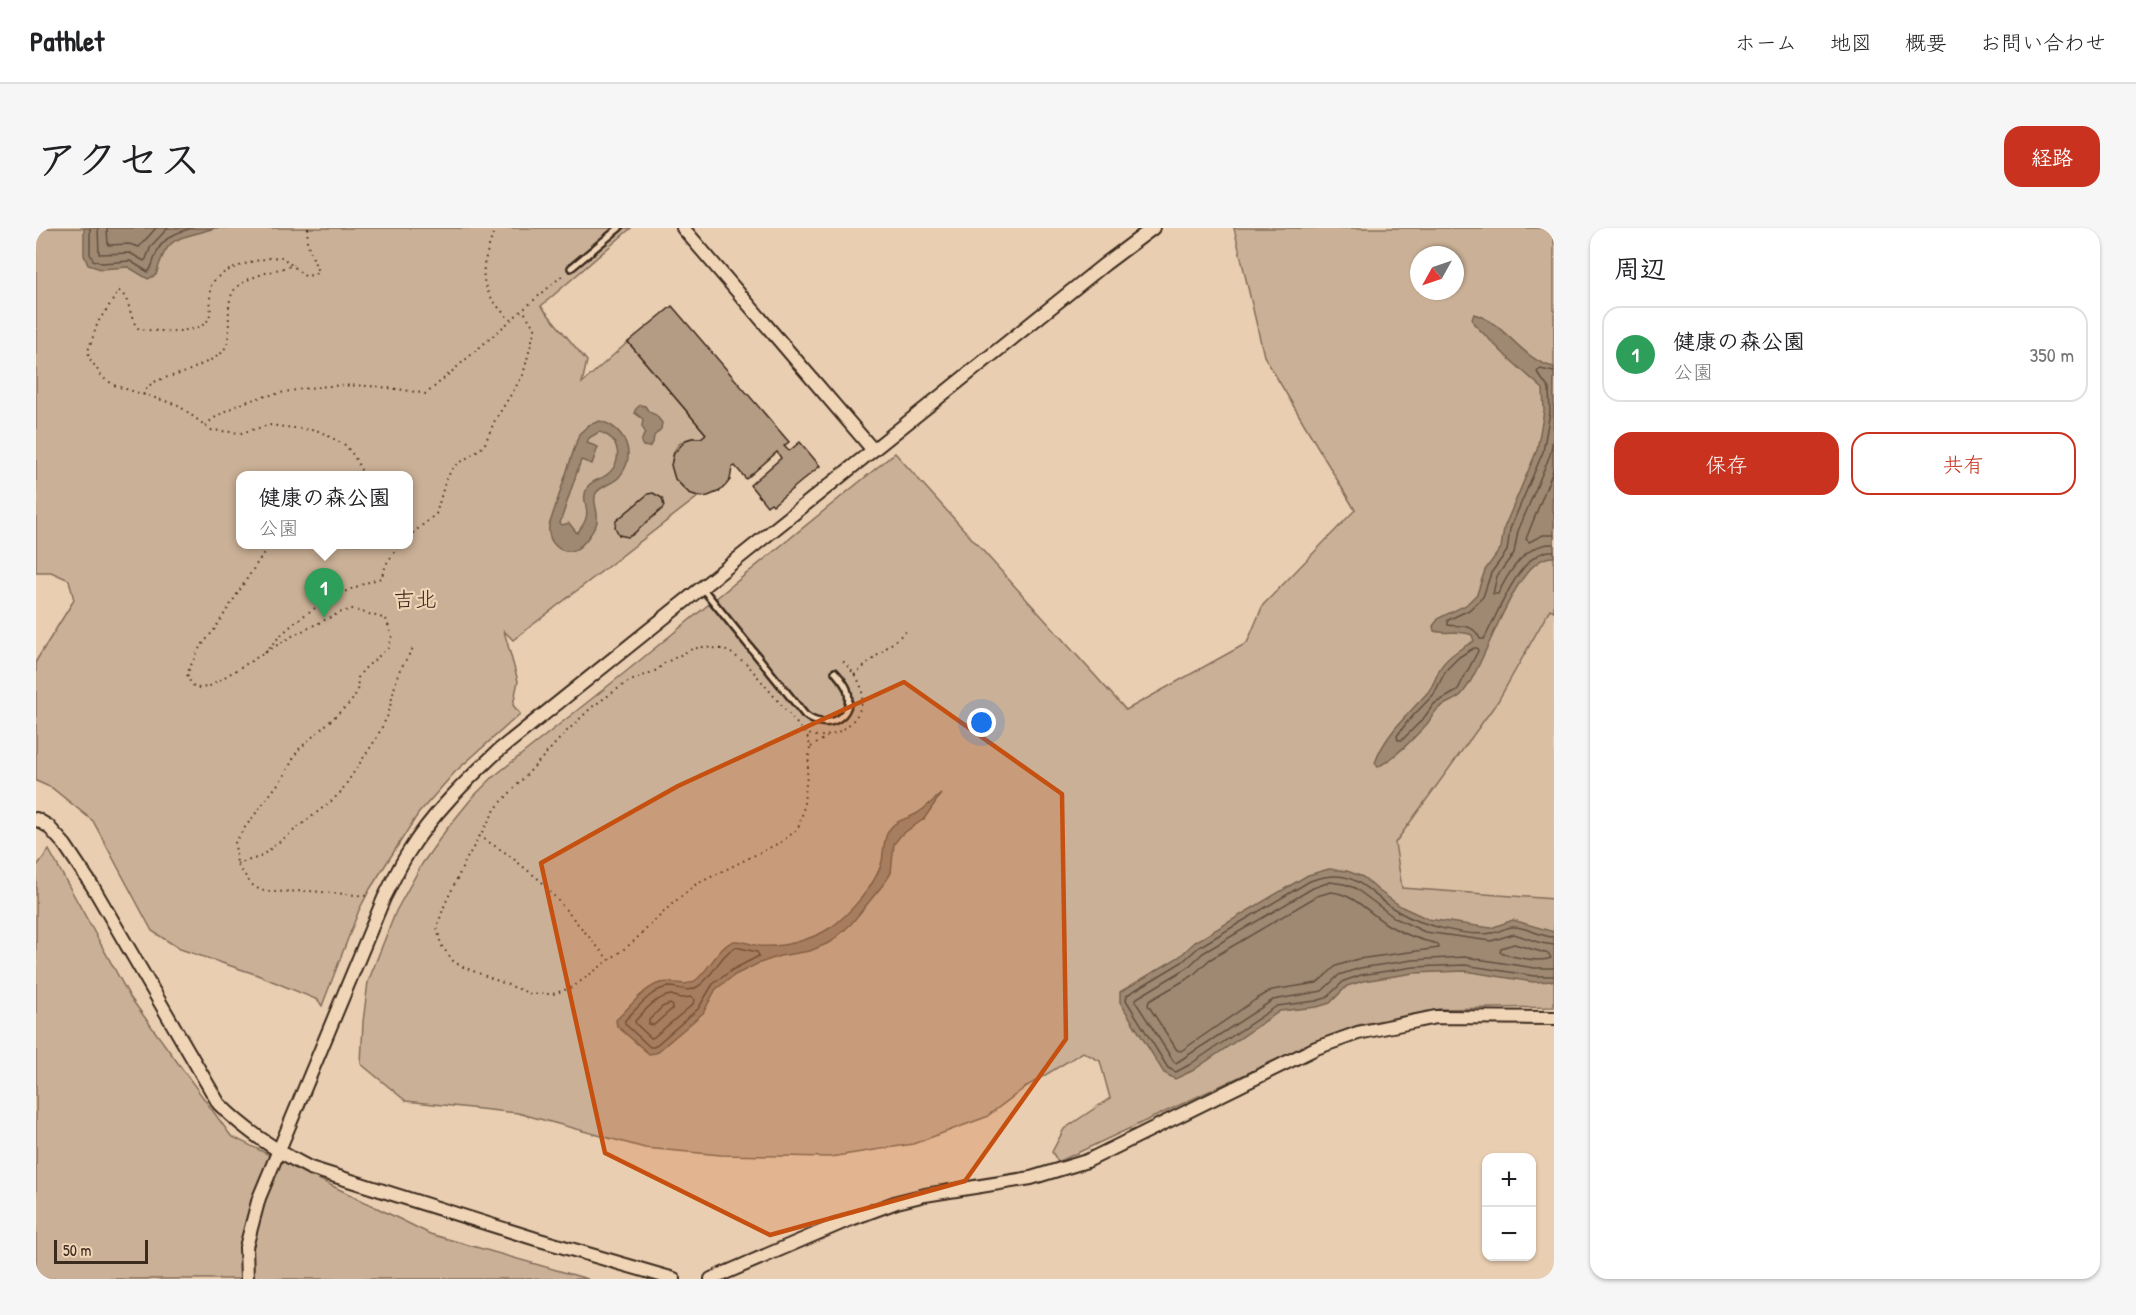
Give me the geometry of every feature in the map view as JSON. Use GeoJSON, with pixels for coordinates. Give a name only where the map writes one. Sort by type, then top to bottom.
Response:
{"type":"FeatureCollection","features":[{"type":"Feature","properties":{"kind":"street"},"geometry":{"type":"LineString","coordinates":[[683,228],[873,450]]}},
{"type":"Feature","properties":{"kind":"street"},"geometry":{"type":"LineString","coordinates":[[247,1279],[246,1247],[259,1198],[384,898],[409,852],[435,816],[464,783],[498,751],[1153,228]]}},
{"type":"Feature","properties":{"kind":"street"},"geometry":{"type":"LineString","coordinates":[[36,819],[48,826],[65,845],[93,887],[219,1104],[238,1123],[279,1152],[310,1168],[536,1239],[674,1279]]}},
{"type":"Feature","properties":{"kind":"street"},"geometry":{"type":"LineString","coordinates":[[711,1279],[846,1221],[897,1202],[925,1195],[1031,1178],[1087,1161],[1316,1048],[1358,1033],[1436,1017],[1554,1018]]}},
{"type":"Feature","properties":{"kind":"lane"},"geometry":{"type":"LineString","coordinates":[[571,268],[619,228]]}},
{"type":"Feature","properties":{"kind":"lane"},"geometry":{"type":"LineString","coordinates":[[702,588],[805,715],[816,722],[836,720],[847,705],[846,686],[835,672]]}},
{"type":"Feature","properties":{"kind":"path"},"geometry":{"type":"LineString","coordinates":[[308,228],[307,242],[318,272],[314,275],[305,276],[282,256],[269,256],[248,263],[214,280],[210,288],[210,315],[206,322],[198,328],[160,332],[139,329],[132,318],[127,298],[119,291],[98,322],[88,351],[90,359],[103,378],[116,386],[178,405],[211,430],[241,433],[269,425],[319,431],[345,445],[362,471]]}},
{"type":"Feature","properties":{"kind":"path"},"geometry":{"type":"LineString","coordinates":[[495,228],[484,262],[484,285],[490,298],[510,320]]}},
{"type":"Feature","properties":{"kind":"path"},"geometry":{"type":"LineString","coordinates":[[143,395],[148,386],[187,371],[220,354],[227,340],[229,301],[242,283],[257,276],[294,266]]}},
{"type":"Feature","properties":{"kind":"path"},"geometry":{"type":"LineString","coordinates":[[205,425],[231,408],[262,396],[319,385],[392,387],[426,394],[571,268]]}},
{"type":"Feature","properties":{"kind":"path"},"geometry":{"type":"LineString","coordinates":[[413,533],[436,514],[446,479],[454,467],[484,447],[494,422],[523,375],[536,329],[523,309]]}},
{"type":"Feature","properties":{"kind":"path"},"geometry":{"type":"LineString","coordinates":[[268,549],[214,630],[198,650],[187,674],[191,684],[197,688],[208,687],[294,635],[352,609],[386,620],[393,636],[388,648],[363,670],[358,678],[357,692],[351,702],[298,750],[284,776],[243,830],[236,843],[237,864],[250,884],[260,890],[368,896]]}},
{"type":"Feature","properties":{"kind":"path"},"geometry":{"type":"LineString","coordinates":[[263,655],[284,630],[316,608],[348,589],[381,578],[387,563],[397,549]]}},
{"type":"Feature","properties":{"kind":"path"},"geometry":{"type":"LineString","coordinates":[[854,675],[909,629]]}},
{"type":"Feature","properties":{"kind":"path"},"geometry":{"type":"LineString","coordinates":[[713,647],[740,658],[804,732],[809,740],[810,748],[803,813],[798,829],[781,842],[695,885],[632,943],[573,987],[563,992],[531,994],[453,962],[441,945],[437,927],[457,877],[496,808],[592,707],[626,684],[657,670],[663,664],[692,649],[713,647]]}},
{"type":"Feature","properties":{"kind":"path"},"geometry":{"type":"LineString","coordinates":[[237,864],[260,857],[340,793],[376,739],[388,715],[398,673],[413,648]]}},
{"type":"Feature","properties":{"kind":"path"},"geometry":{"type":"LineString","coordinates":[[810,748],[846,728],[858,713],[862,694],[861,686],[842,660]]}},
{"type":"Feature","properties":{"kind":"path"},"geometry":{"type":"LineString","coordinates":[[804,732],[810,735],[829,736]]}},
{"type":"Feature","properties":{"kind":"path"},"geometry":{"type":"LineString","coordinates":[[479,836],[506,853],[542,882],[608,959]]}},
{"type":"Feature","properties":{"kind":"highlighted area"},"geometry":{"type":"Polygon","coordinates":[[[904,682],[1062,794],[1066,1039],[965,1181],[770,1235],[605,1153],[541,863],[678,786],[904,682]]]}},
{"type":"Feature","properties":{"kind":"shaded area"},"geometry":{"type":"Polygon","coordinates":[[[36,228],[631,228],[541,306],[587,361],[582,383],[628,342],[706,434],[701,438],[689,439],[680,443],[674,451],[672,461],[678,482],[686,490],[699,496],[513,640],[504,631],[518,681],[513,705],[520,714],[455,772],[418,814],[359,910],[322,1006],[318,1000],[255,974],[180,949],[152,931],[93,821],[52,788],[36,781],[36,661],[74,600],[69,580],[51,572],[36,572],[36,228]]]}},
{"type":"Feature","properties":{"kind":"shaded area"},"geometry":{"type":"Polygon","coordinates":[[[1234,228],[1554,228],[1554,611],[1550,609],[1498,701],[1395,843],[1402,888],[1554,899],[1554,1007],[1439,1009],[1358,1025],[1314,1042],[1058,1162],[1052,1152],[1064,1129],[1110,1098],[1100,1061],[1083,1052],[1027,1086],[986,1117],[913,1144],[830,1157],[721,1155],[645,1148],[518,1113],[406,1101],[361,1064],[368,982],[396,911],[422,864],[472,798],[493,777],[895,453],[1126,710],[1247,643],[1263,605],[1355,510],[1264,356],[1234,228]]]}},
{"type":"Feature","properties":{"kind":"shaded area"},"geometry":{"type":"Polygon","coordinates":[[[1550,609],[1554,611],[1554,899],[1401,888],[1395,843],[1498,701],[1550,609]]]}},
{"type":"Feature","properties":{"kind":"shaded area"},"geometry":{"type":"Polygon","coordinates":[[[49,850],[130,997],[231,1136],[430,1234],[588,1279],[36,1279],[36,867],[49,850]]]}},
{"type":"Feature","properties":{"kind":"water"},"geometry":{"type":"Polygon","coordinates":[[[84,228],[214,228],[176,240],[165,251],[156,275],[148,279],[128,267],[101,269],[88,265],[84,255],[84,228]]]}},
{"type":"Feature","properties":{"kind":"water"},"geometry":{"type":"Polygon","coordinates":[[[1474,314],[1495,325],[1532,357],[1554,367],[1552,509],[1554,513],[1554,557],[1540,561],[1526,573],[1502,615],[1470,682],[1461,695],[1438,709],[1410,742],[1378,767],[1375,763],[1385,743],[1430,689],[1444,663],[1474,641],[1472,635],[1463,632],[1434,631],[1433,626],[1439,618],[1466,605],[1477,594],[1485,570],[1501,548],[1504,528],[1537,450],[1544,411],[1543,389],[1474,324],[1472,319],[1474,314]]]}},
{"type":"Feature","properties":{"kind":"water"},"geometry":{"type":"Polygon","coordinates":[[[640,405],[645,406],[649,412],[656,415],[662,423],[661,429],[654,436],[653,443],[649,447],[643,446],[641,442],[645,432],[642,426],[643,419],[635,413],[640,405]]]}},
{"type":"Feature","properties":{"kind":"water"},"geometry":{"type":"Polygon","coordinates":[[[600,421],[616,429],[626,443],[628,460],[619,477],[596,493],[597,521],[590,535],[575,550],[559,549],[552,542],[549,526],[579,434],[589,425],[600,421]],[[599,432],[589,438],[587,443],[598,447],[592,464],[581,460],[560,523],[562,525],[569,523],[577,533],[586,518],[585,493],[588,486],[605,476],[615,465],[616,445],[606,435],[599,432]]]}},
{"type":"Feature","properties":{"kind":"water"},"geometry":{"type":"Polygon","coordinates":[[[941,794],[924,819],[901,835],[894,844],[891,873],[886,881],[851,924],[831,942],[810,951],[780,956],[735,975],[716,989],[703,1013],[656,1053],[649,1054],[617,1026],[616,1020],[646,991],[662,982],[691,983],[705,971],[729,943],[740,941],[760,946],[778,946],[805,939],[830,928],[853,907],[874,879],[882,861],[889,830],[898,822],[919,812],[941,794]]]}},
{"type":"Feature","properties":{"kind":"water"},"geometry":{"type":"Polygon","coordinates":[[[1329,869],[1347,871],[1363,877],[1402,907],[1428,919],[1491,928],[1513,920],[1554,932],[1554,981],[1533,982],[1465,971],[1414,973],[1363,981],[1347,986],[1330,1003],[1317,1007],[1280,1011],[1192,1071],[1175,1079],[1164,1073],[1120,1002],[1120,992],[1179,957],[1195,942],[1308,875],[1329,869]]]}},
{"type":"Feature","properties":{"kind":"building"},"geometry":{"type":"Polygon","coordinates":[[[672,306],[789,442],[784,446],[789,451],[800,442],[820,466],[773,505],[771,503],[767,506],[750,485],[781,458],[777,452],[746,479],[735,466],[732,468],[730,480],[726,485],[720,491],[708,496],[701,497],[689,493],[675,479],[671,465],[674,453],[686,440],[701,438],[706,434],[628,342],[672,306]]]}},
{"type":"Feature","properties":{"kind":"building"},"geometry":{"type":"Polygon","coordinates":[[[653,493],[662,498],[664,506],[662,509],[632,535],[628,537],[619,535],[615,527],[616,521],[648,494],[653,493]]]}},
{"type":"Feature","properties":{"kind":"place","name":"健康の森公園"},"geometry":{"type":"Point","coordinates":[324,618]}},
{"type":"Feature","properties":{"kind":"district","name":"吉北"},"geometry":{"type":"Point","coordinates":[415,599]}}]}
